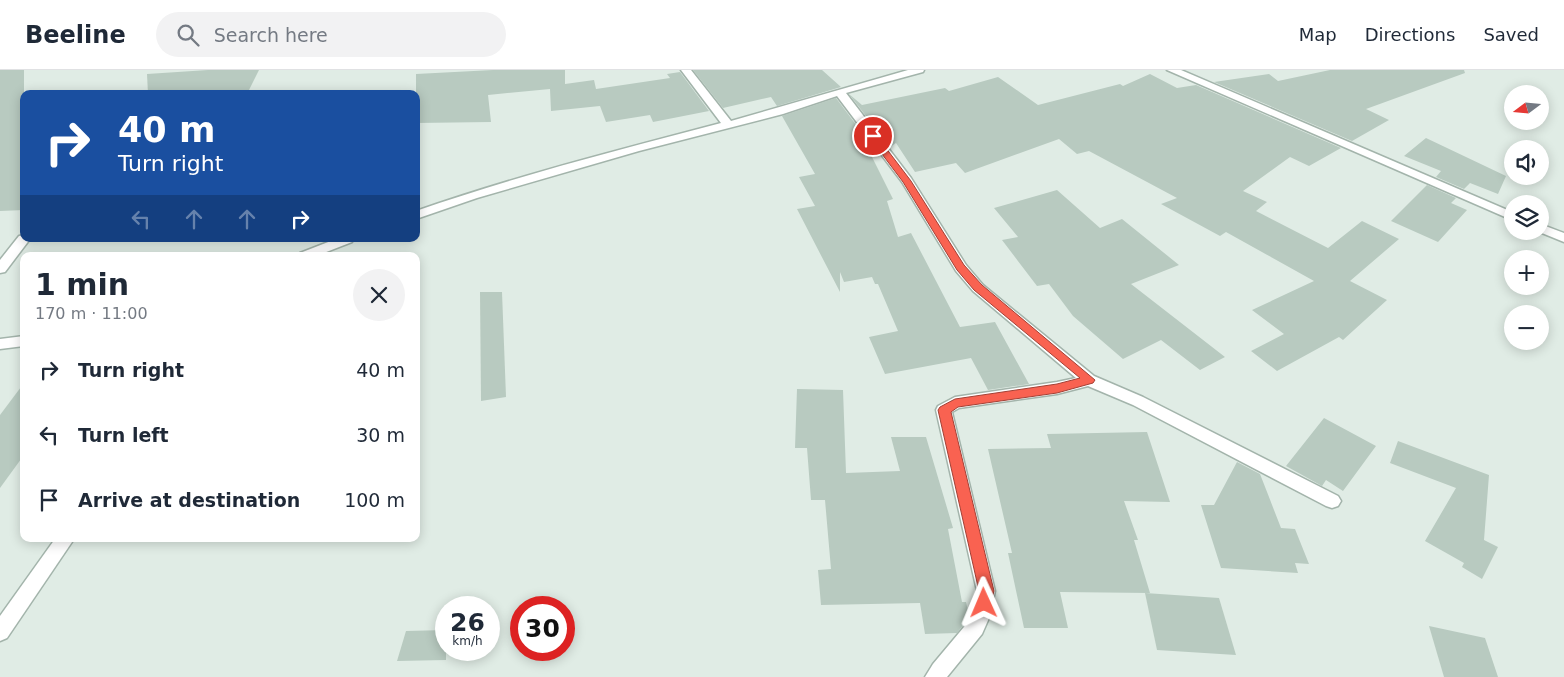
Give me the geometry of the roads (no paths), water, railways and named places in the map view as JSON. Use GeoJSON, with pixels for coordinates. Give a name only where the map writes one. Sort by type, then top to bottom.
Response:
{"type":"FeatureCollection","features":[{"type":"Feature","properties":{"kind":"street"},"geometry":{"type":"LineString","coordinates":[[686,70],[729,126]]}},
{"type":"Feature","properties":{"kind":"street"},"geometry":{"type":"LineString","coordinates":[[420,213],[530,178],[634,149],[729,126],[839,92],[920,70]]}},
{"type":"Feature","properties":{"kind":"street"},"geometry":{"type":"LineString","coordinates":[[1172,70],[1504,213]]}},
{"type":"Feature","properties":{"kind":"street"},"geometry":{"type":"LineString","coordinates":[[839,92],[907,181],[961,268],[978,288],[1089,380],[1138,401],[1332,500]]}},
{"type":"Feature","properties":{"kind":"street"},"geometry":{"type":"LineString","coordinates":[[1549,232],[1564,238]]}},
{"type":"Feature","properties":{"kind":"street"},"geometry":{"type":"LineString","coordinates":[[0,269],[22,242]]}},
{"type":"Feature","properties":{"kind":"street"},"geometry":{"type":"LineString","coordinates":[[315,252],[340,242]]}},
{"type":"Feature","properties":{"kind":"street"},"geometry":{"type":"LineString","coordinates":[[0,344],[20,342]]}},
{"type":"Feature","properties":{"kind":"street"},"geometry":{"type":"LineString","coordinates":[[936,677],[944,662],[974,631],[981,615],[986,591],[944,410],[955,403],[1057,388],[1089,380]]}},
{"type":"Feature","properties":{"kind":"street"},"geometry":{"type":"LineString","coordinates":[[0,632],[63,542]]}}]}
